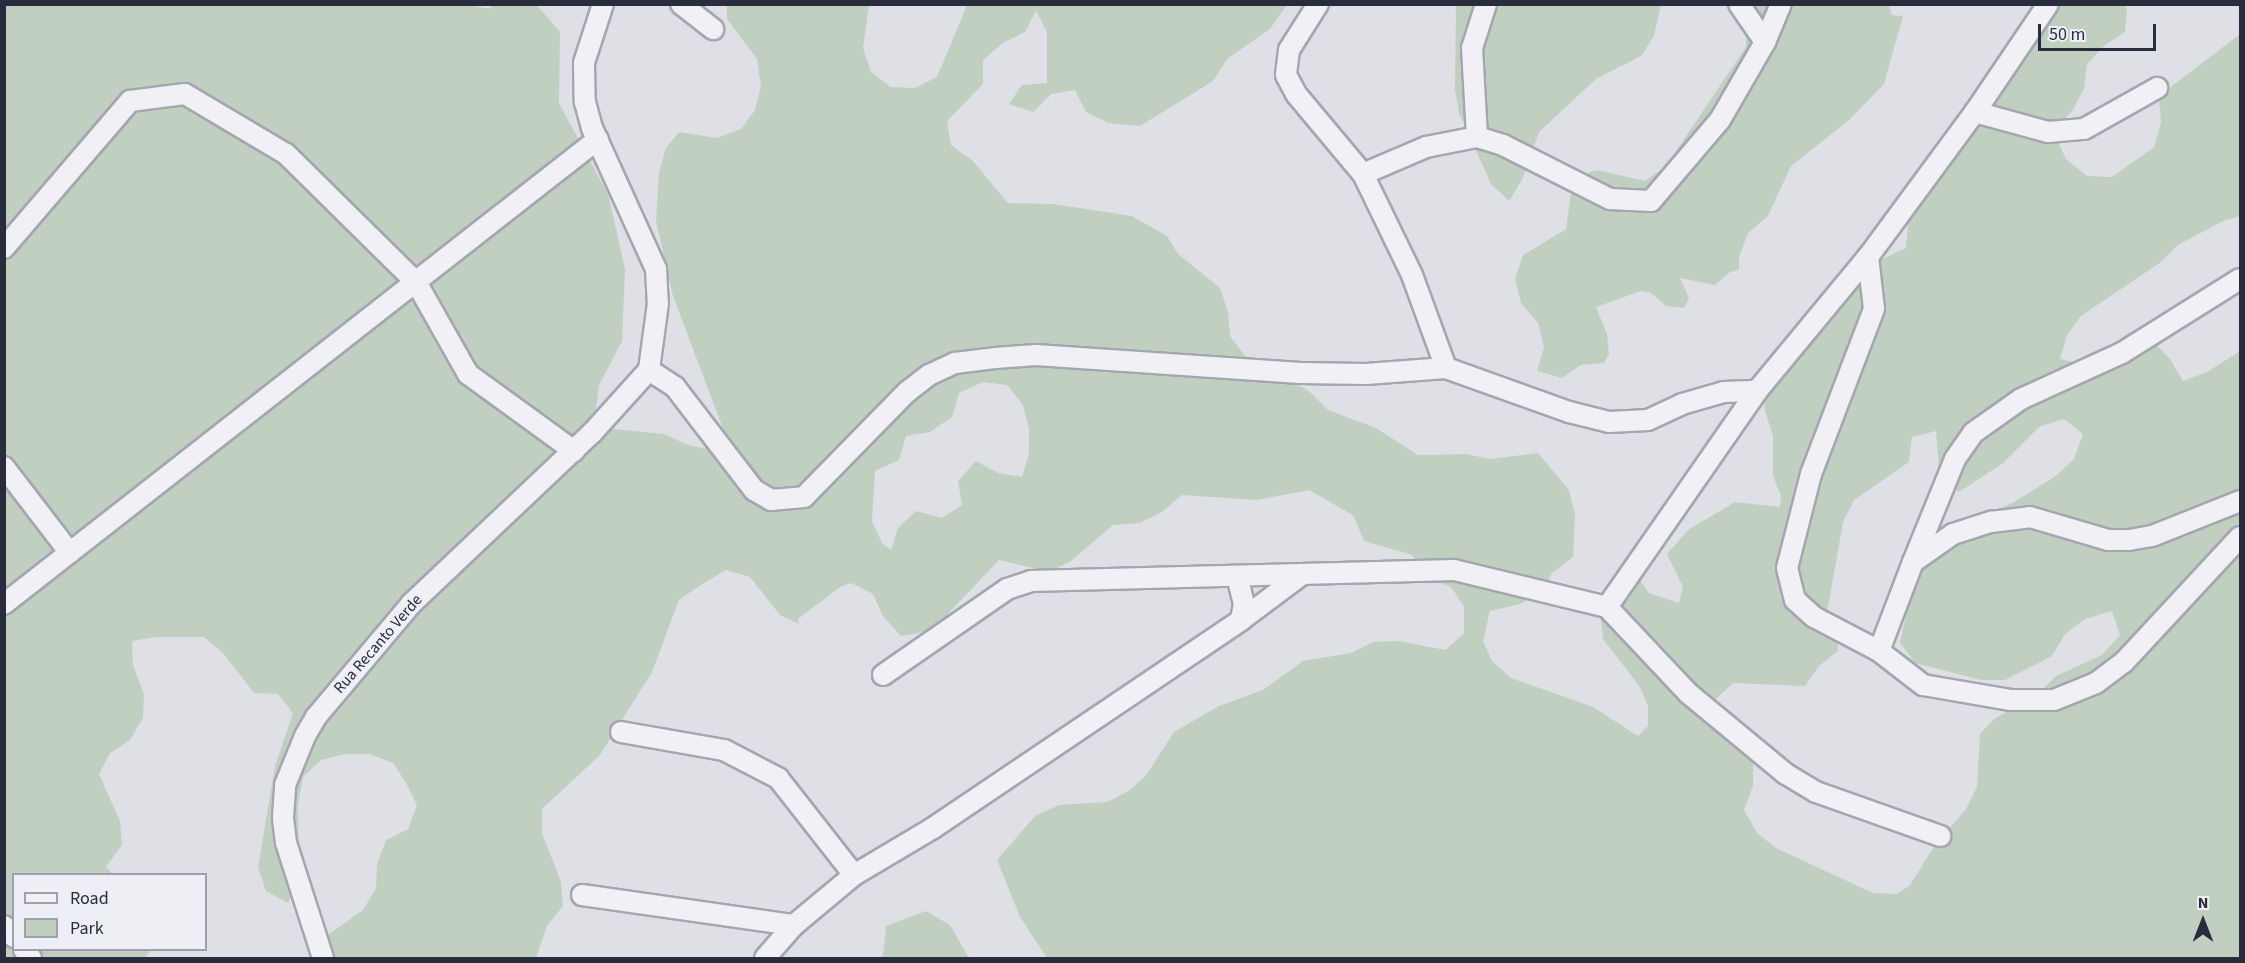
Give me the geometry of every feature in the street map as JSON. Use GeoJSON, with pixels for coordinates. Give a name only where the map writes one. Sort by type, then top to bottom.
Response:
{"type":"FeatureCollection","features":[{"type":"Feature","properties":{"kind":"street"},"geometry":{"type":"LineString","coordinates":[[603,4],[589,44],[582,80],[598,139],[656,268],[658,303],[649,369],[675,387],[754,490],[771,500],[786,501],[804,497],[821,483],[907,392],[955,363],[1036,355],[1300,374],[1366,374],[1446,368],[1569,412],[1609,422],[1648,420],[1724,392],[1757,391]]}},
{"type":"Feature","properties":{"kind":"street"},"geometry":{"type":"LineString","coordinates":[[681,4],[713,29]]}},
{"type":"Feature","properties":{"kind":"street"},"geometry":{"type":"LineString","coordinates":[[1318,4],[1289,50],[1286,75],[1296,94],[1363,174],[1412,275],[1446,368]]}},
{"type":"Feature","properties":{"kind":"street"},"geometry":{"type":"LineString","coordinates":[[1477,137],[1472,48],[1486,4]]}},
{"type":"Feature","properties":{"kind":"street"},"geometry":{"type":"LineString","coordinates":[[1739,4],[1765,42]]}},
{"type":"Feature","properties":{"kind":"street"},"geometry":{"type":"LineString","coordinates":[[1363,174],[1426,147],[1477,137],[1503,145],[1610,199],[1651,201],[1720,120],[1765,42],[1781,4]]}},
{"type":"Feature","properties":{"kind":"street"},"geometry":{"type":"LineString","coordinates":[[1607,608],[1757,391],[1868,257],[1975,112],[2046,5]]}},
{"type":"Feature","properties":{"kind":"street"},"geometry":{"type":"LineString","coordinates":[[1975,112],[2048,132],[2084,129],[2157,88]]}},
{"type":"Feature","properties":{"kind":"street"},"geometry":{"type":"LineString","coordinates":[[4,248],[130,101],[185,94],[286,154],[416,282],[468,374],[574,451]]}},
{"type":"Feature","properties":{"kind":"street"},"geometry":{"type":"LineString","coordinates":[[4,604],[598,139]]}},
{"type":"Feature","properties":{"kind":"street"},"geometry":{"type":"LineString","coordinates":[[1868,257],[1874,309],[1811,474],[1787,567],[1795,600],[1814,617],[1879,651],[1923,685],[2010,700],[2054,700],[2096,684],[2123,663],[2241,537]]}},
{"type":"Feature","properties":{"kind":"street"},"geometry":{"type":"LineString","coordinates":[[1879,651],[1955,459],[1973,433],[2021,399],[2122,353],[2241,279]]}},
{"type":"Feature","properties":{"kind":"street","name":"Rua Recanto Verde"},"geometry":{"type":"LineString","coordinates":[[324,958],[286,843],[283,817],[285,785],[305,736],[316,717],[411,604],[574,451],[649,369]]}},
{"type":"Feature","properties":{"kind":"street"},"geometry":{"type":"LineString","coordinates":[[4,467],[70,553]]}},
{"type":"Feature","properties":{"kind":"street"},"geometry":{"type":"LineString","coordinates":[[1913,562],[1953,534],[1991,522],[2030,516],[2108,540],[2129,540],[2152,536],[2241,501]]}},
{"type":"Feature","properties":{"kind":"street"},"geometry":{"type":"LineString","coordinates":[[883,675],[1021,583],[1454,570],[1607,608],[1688,693],[1786,774],[1816,792],[1940,836]]}},
{"type":"Feature","properties":{"kind":"street"},"geometry":{"type":"LineString","coordinates":[[1237,576],[1244,604],[1241,620]]}},
{"type":"Feature","properties":{"kind":"street"},"geometry":{"type":"LineString","coordinates":[[765,958],[794,925],[854,875],[933,828],[1241,620],[1300,576]]}},
{"type":"Feature","properties":{"kind":"street"},"geometry":{"type":"LineString","coordinates":[[621,732],[724,750],[778,778],[854,875]]}},
{"type":"Feature","properties":{"kind":"street"},"geometry":{"type":"LineString","coordinates":[[582,895],[794,925]]}},
{"type":"Feature","properties":{"kind":"green space"},"geometry":{"type":"Polygon","coordinates":[[[465,4],[489,9],[493,5],[537,5],[560,32],[559,103],[608,194],[625,269],[622,341],[599,385],[596,409],[614,429],[664,434],[688,445],[712,450],[722,426],[673,296],[656,221],[659,172],[666,148],[679,132],[717,138],[741,129],[755,110],[761,86],[757,59],[727,19],[727,5],[869,5],[863,48],[871,72],[891,87],[915,88],[937,77],[967,5],[1287,5],[1270,29],[1227,59],[1213,81],[1140,126],[1108,123],[1086,112],[1075,90],[1051,94],[1033,112],[1009,104],[1022,85],[1047,83],[1047,32],[1036,11],[1025,32],[1003,43],[983,60],[983,84],[947,121],[951,145],[973,161],[1008,203],[1053,204],[1132,216],[1167,236],[1178,254],[1220,288],[1228,312],[1230,336],[1245,356],[1269,365],[1310,392],[1328,410],[1376,428],[1418,455],[1466,454],[1490,459],[1538,453],[1569,490],[1575,515],[1573,557],[1552,573],[1543,591],[1520,604],[1490,611],[1483,641],[1492,661],[1511,678],[1593,707],[1638,736],[1648,726],[1648,706],[1640,687],[1603,639],[1601,620],[1609,595],[1631,576],[1640,580],[1649,593],[1679,603],[1683,587],[1667,554],[1688,530],[1735,502],[1780,507],[1781,496],[1773,476],[1773,436],[1764,408],[1767,389],[1878,261],[1906,248],[1908,225],[1923,184],[2032,17],[2034,5],[2123,4],[2127,8],[2125,32],[2105,45],[2087,64],[2084,88],[2073,110],[2053,132],[2066,159],[2087,176],[2112,177],[2154,147],[2161,123],[2159,96],[2240,34],[2240,216],[2223,221],[2178,245],[2161,262],[2081,316],[2067,335],[2060,359],[2084,364],[2153,341],[2170,359],[2183,381],[2207,372],[2240,351],[2240,958],[1047,958],[1020,917],[997,860],[1035,816],[1059,805],[1107,802],[1129,791],[1147,774],[1174,732],[1219,706],[1263,690],[1303,661],[1351,653],[1373,642],[1398,641],[1446,650],[1464,633],[1464,606],[1451,587],[1427,577],[1412,555],[1364,541],[1353,515],[1309,490],[1257,500],[1182,495],[1162,512],[1140,523],[1113,525],[1071,561],[1049,572],[999,560],[945,617],[925,632],[901,636],[883,616],[873,594],[851,583],[840,587],[798,619],[799,624],[780,615],[750,577],[726,570],[704,583],[679,600],[652,672],[600,755],[542,809],[542,833],[561,882],[563,906],[547,926],[536,958],[314,958],[321,940],[363,910],[376,888],[377,864],[386,840],[408,829],[417,805],[406,783],[393,763],[369,754],[345,754],[321,760],[303,777],[298,804],[299,881],[288,903],[266,891],[258,867],[275,766],[293,713],[278,694],[254,693],[223,653],[204,637],[156,637],[132,641],[133,665],[144,694],[143,718],[130,740],[110,753],[99,774],[120,821],[122,845],[106,867],[112,873],[12,873],[12,951],[150,951],[149,953],[145,958],[5,958],[5,5],[465,4]],[[983,382],[959,393],[952,417],[930,432],[906,436],[899,460],[875,471],[872,521],[882,543],[891,550],[898,528],[916,511],[942,518],[962,505],[958,481],[976,461],[998,473],[1022,477],[1029,453],[1029,429],[1023,405],[1007,385],[983,382]],[[2064,419],[2039,427],[2002,464],[1959,492],[1940,479],[1936,431],[1912,437],[1909,462],[1854,500],[1843,522],[1827,613],[1837,627],[1838,651],[1819,666],[1805,686],[1733,683],[1715,700],[1719,724],[1753,762],[1753,786],[1744,810],[1757,833],[1776,848],[1873,893],[1897,894],[1910,885],[1933,848],[1966,809],[1977,787],[1980,734],[1994,719],[2036,696],[2056,676],[2102,655],[2120,635],[2112,611],[2085,619],[2065,634],[2052,656],[2005,680],[1981,680],[1915,663],[1900,643],[1920,547],[2014,502],[2056,476],[2074,459],[2083,434],[2064,419]]]}},
{"type":"Feature","properties":{"kind":"green space"},"geometry":{"type":"Polygon","coordinates":[[[1456,4],[1661,5],[1654,36],[1641,56],[1596,79],[1539,132],[1522,180],[1509,201],[1491,184],[1459,113],[1455,89],[1456,4]]]}},
{"type":"Feature","properties":{"kind":"green space"},"geometry":{"type":"Polygon","coordinates":[[[1738,5],[1889,5],[1892,15],[1903,16],[1884,84],[1849,120],[1791,166],[1768,216],[1748,233],[1739,257],[1739,270],[1730,272],[1715,285],[1680,278],[1689,298],[1684,308],[1666,306],[1651,293],[1641,291],[1596,307],[1607,334],[1609,354],[1604,363],[1581,365],[1562,378],[1537,371],[1544,347],[1538,323],[1521,303],[1515,279],[1523,255],[1566,229],[1573,178],[1597,170],[1645,181],[1666,166],[1746,47],[1747,22],[1738,5]]]}},
{"type":"Feature","properties":{"kind":"green space"},"geometry":{"type":"Polygon","coordinates":[[[926,911],[950,925],[969,958],[876,958],[883,956],[886,926],[926,911]]]}}]}
